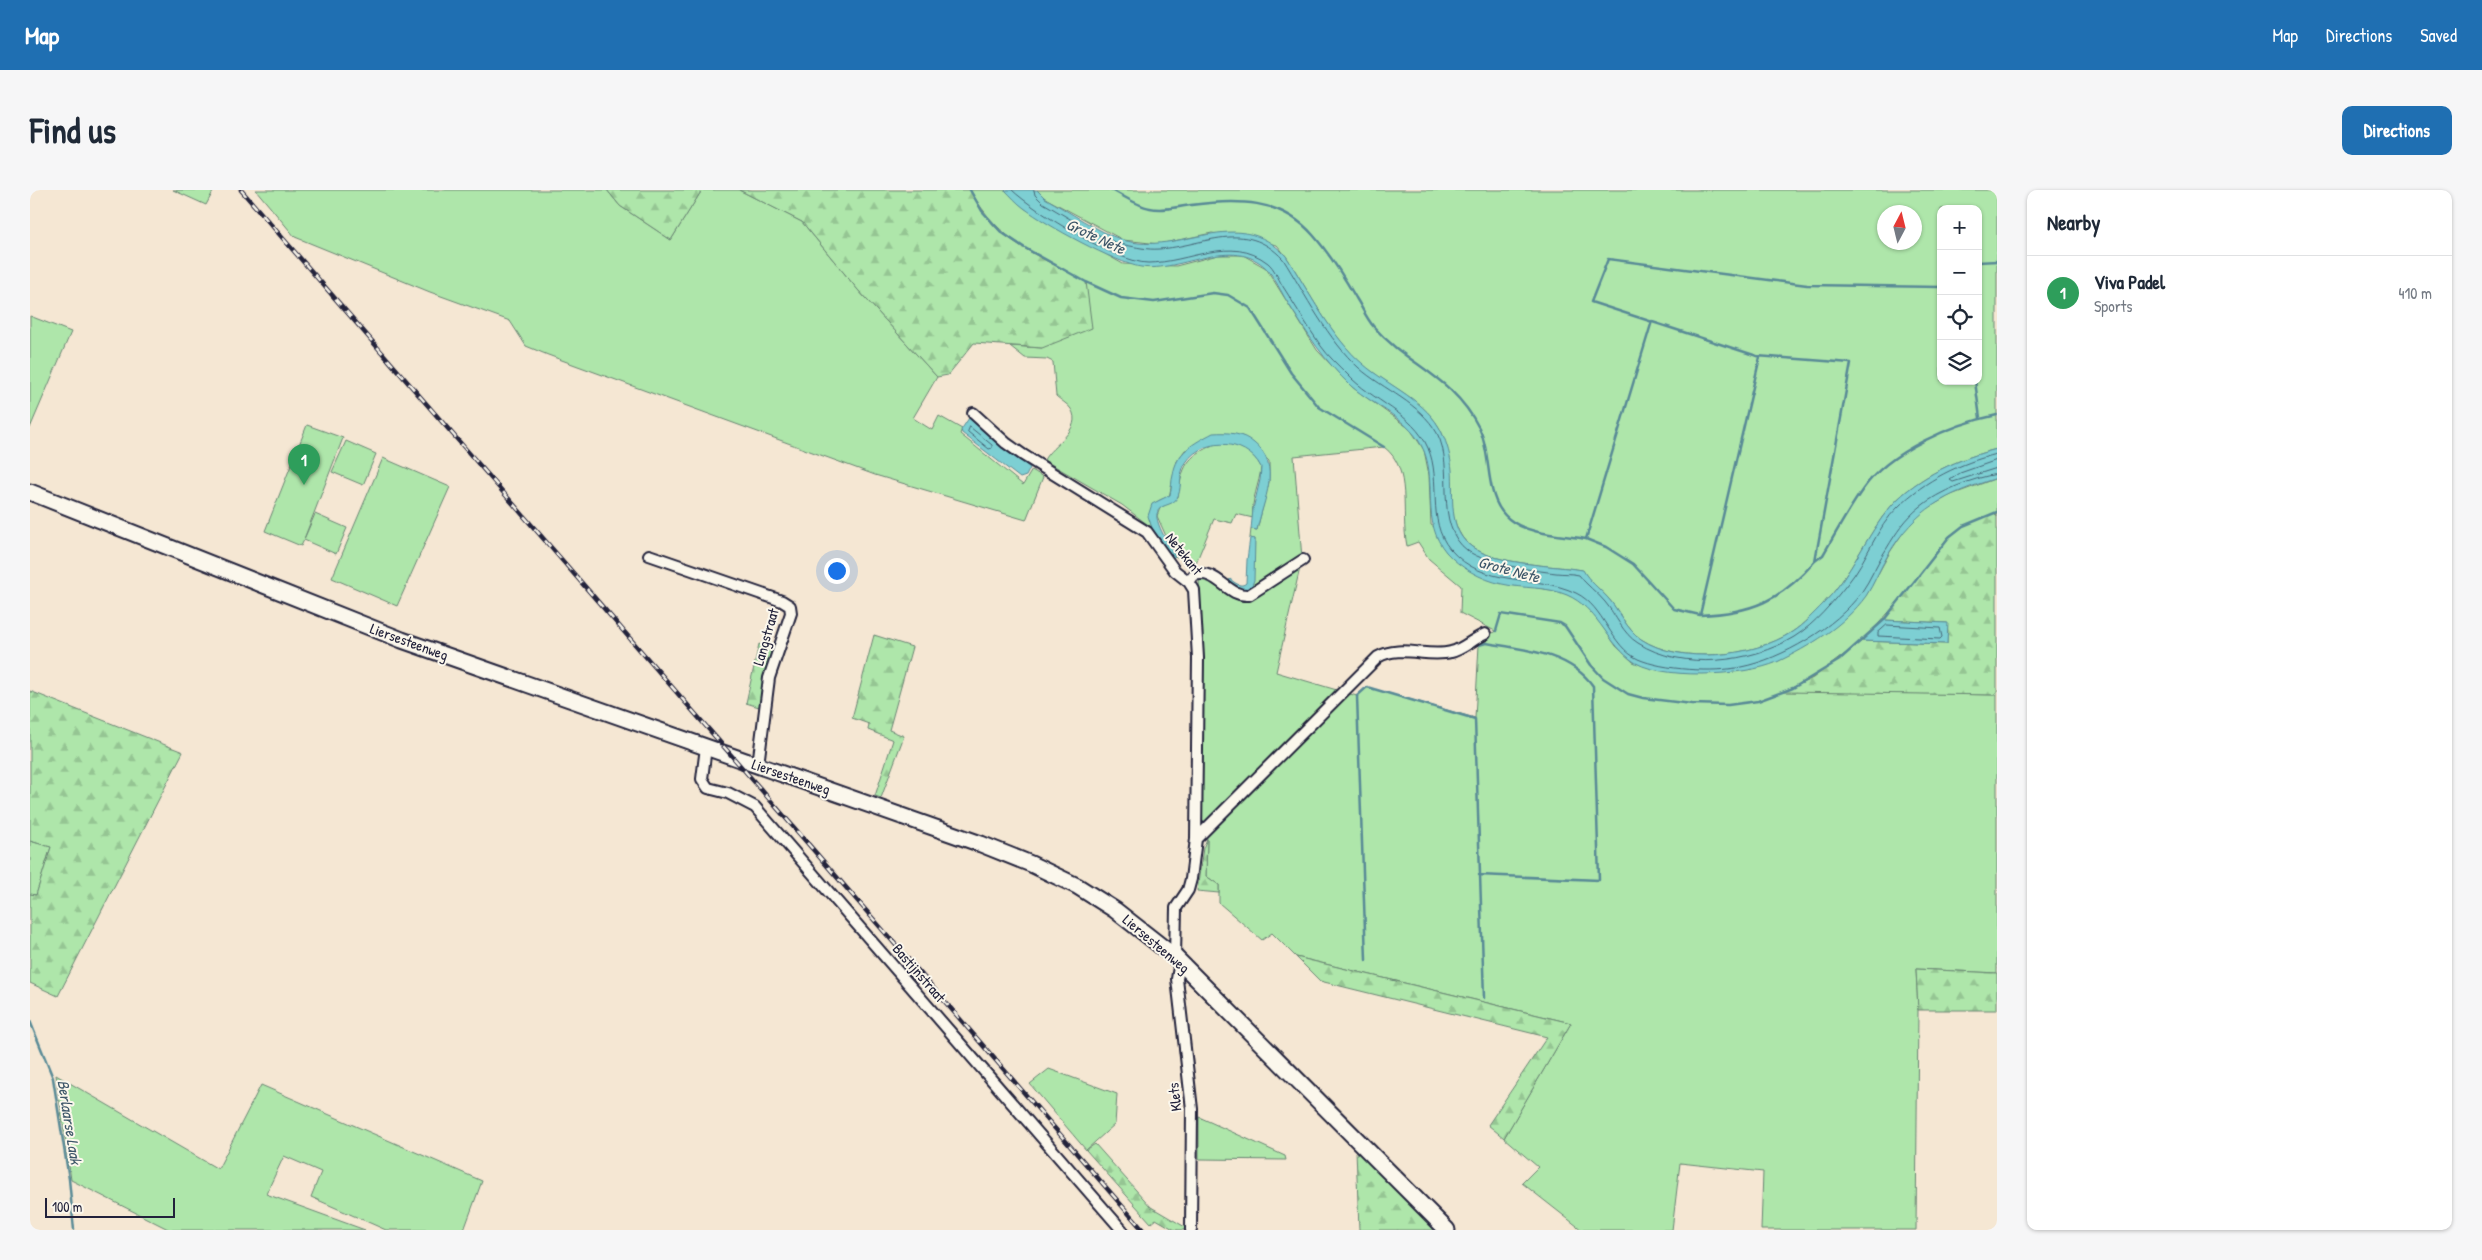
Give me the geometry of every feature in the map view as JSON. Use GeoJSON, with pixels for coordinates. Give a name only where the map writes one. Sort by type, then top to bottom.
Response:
{"type":"FeatureCollection","features":[{"type":"Feature","properties":{"kind":"street","name":"Netekant"},"geometry":{"type":"LineString","coordinates":[[973,413],[1006,443],[1023,455],[1147,532],[1176,571],[1190,582],[1194,590],[1198,658],[1196,839],[1188,890],[1176,908],[1178,959]]}},
{"type":"Feature","properties":{"kind":"street","name":"Liersesteenweg"},"geometry":{"type":"LineString","coordinates":[[30,492],[402,640],[989,847],[1055,874],[1115,910],[1178,959],[1447,1230]]}},
{"type":"Feature","properties":{"kind":"street","name":"Langstraat"},"geometry":{"type":"LineString","coordinates":[[649,556],[782,601],[790,606],[791,613],[769,678],[758,765]]}},
{"type":"Feature","properties":{"kind":"street"},"geometry":{"type":"LineString","coordinates":[[1190,582],[1194,575],[1201,573],[1219,579],[1228,589],[1239,595],[1249,594],[1303,560]]}},
{"type":"Feature","properties":{"kind":"street"},"geometry":{"type":"LineString","coordinates":[[1196,839],[1368,664],[1384,654],[1402,652],[1448,653],[1485,634]]}},
{"type":"Feature","properties":{"kind":"street","name":"Bastijnstraat"},"geometry":{"type":"LineString","coordinates":[[706,747],[702,779],[708,788],[728,793],[755,807],[1122,1230]]}},
{"type":"Feature","properties":{"kind":"street","name":"Klets"},"geometry":{"type":"LineString","coordinates":[[1178,959],[1177,979],[1192,1109],[1191,1230]]}},
{"type":"Feature","properties":{"kind":"green space"},"geometry":{"type":"Polygon","coordinates":[[[173,190],[214,190],[206,205],[173,190]]]}},
{"type":"Feature","properties":{"kind":"green space"},"geometry":{"type":"Polygon","coordinates":[[[256,190],[607,190],[620,206],[671,240],[702,190],[739,190],[802,222],[858,290],[937,377],[913,418],[932,430],[939,416],[962,429],[960,434],[1023,485],[1032,470],[1043,477],[1026,520],[875,475],[526,346],[510,321],[430,292],[295,237],[256,190]]]}},
{"type":"Feature","properties":{"kind":"green space"},"geometry":{"type":"Polygon","coordinates":[[[607,190],[702,190],[671,240],[620,206],[607,190]]]}},
{"type":"Feature","properties":{"kind":"green space"},"geometry":{"type":"Polygon","coordinates":[[[739,190],[970,190],[988,219],[1002,233],[1032,253],[1086,282],[1092,328],[1042,348],[974,343],[948,375],[937,377],[858,290],[802,222],[739,190]]]}},
{"type":"Feature","properties":{"kind":"green space"},"geometry":{"type":"Polygon","coordinates":[[[970,190],[1005,190],[1024,208],[1123,264],[1176,266],[1218,255],[1243,255],[1266,268],[1317,350],[1352,387],[1410,429],[1424,450],[1429,475],[1431,525],[1537,588],[1559,591],[1577,599],[1592,611],[1616,646],[1633,662],[1653,669],[1774,663],[1812,643],[1849,615],[1867,594],[1890,552],[1906,528],[1924,510],[1951,495],[1997,478],[1997,517],[1995,513],[1963,526],[1948,537],[1877,626],[1857,645],[1811,679],[1785,691],[1997,695],[1997,973],[1916,969],[1918,1010],[1916,1230],[1761,1230],[1763,1172],[1680,1163],[1672,1230],[1582,1230],[1522,1183],[1538,1167],[1504,1138],[1571,1023],[1296,957],[1272,933],[1262,940],[1219,903],[1219,885],[1206,876],[1207,839],[1200,819],[1202,655],[1199,579],[1205,577],[1249,590],[1255,539],[1250,538],[1251,529],[1257,530],[1269,482],[1269,461],[1242,436],[1185,450],[1177,461],[1169,497],[1158,501],[1150,511],[1152,528],[1122,505],[1044,460],[1070,430],[1074,417],[1070,407],[1056,396],[1053,362],[1047,359],[1025,358],[1010,346],[1042,348],[1025,248],[994,223],[970,190]],[[1384,447],[1294,456],[1302,559],[1276,672],[1357,696],[1367,687],[1475,718],[1479,645],[1495,631],[1460,613],[1461,586],[1429,559],[1418,542],[1407,546],[1402,479],[1399,467],[1393,456],[1384,447]]]}},
{"type":"Feature","properties":{"kind":"green space"},"geometry":{"type":"Polygon","coordinates":[[[1037,190],[1997,190],[1997,449],[1954,463],[1914,485],[1902,495],[1882,517],[1833,593],[1808,619],[1792,632],[1776,641],[1738,652],[1696,655],[1676,652],[1657,647],[1636,635],[1608,598],[1582,570],[1510,561],[1483,553],[1472,547],[1462,537],[1452,510],[1449,461],[1442,433],[1427,412],[1417,403],[1372,372],[1351,353],[1321,313],[1286,256],[1277,245],[1212,233],[1159,244],[1123,240],[1045,198],[1037,190]]]}},
{"type":"Feature","properties":{"kind":"green space"},"geometry":{"type":"Polygon","coordinates":[[[30,316],[71,332],[30,428],[30,316]]]}},
{"type":"Feature","properties":{"kind":"green space"},"geometry":{"type":"Polygon","coordinates":[[[307,425],[343,438],[304,539],[315,514],[347,528],[336,554],[304,540],[301,546],[265,531],[307,425]]]}},
{"type":"Feature","properties":{"kind":"green space"},"geometry":{"type":"Polygon","coordinates":[[[346,441],[376,454],[363,485],[332,472],[346,441]]]}},
{"type":"Feature","properties":{"kind":"green space"},"geometry":{"type":"Polygon","coordinates":[[[1215,444],[1229,444],[1248,451],[1261,467],[1254,499],[1253,518],[1236,514],[1232,523],[1214,519],[1195,565],[1175,556],[1157,516],[1160,508],[1178,497],[1181,477],[1187,464],[1198,453],[1215,444]]]}},
{"type":"Feature","properties":{"kind":"green space"},"geometry":{"type":"Polygon","coordinates":[[[383,458],[450,487],[397,606],[332,578],[383,458]]]}},
{"type":"Feature","properties":{"kind":"green space"},"geometry":{"type":"Polygon","coordinates":[[[1995,513],[1997,517],[1997,695],[1783,692],[1813,678],[1862,641],[1947,644],[1947,623],[1884,620],[1949,537],[1963,526],[1995,513]]]}},
{"type":"Feature","properties":{"kind":"green space"},"geometry":{"type":"Polygon","coordinates":[[[874,635],[912,647],[889,730],[904,736],[881,798],[875,796],[893,740],[868,730],[869,724],[852,718],[874,635]]]}},
{"type":"Feature","properties":{"kind":"green space"},"geometry":{"type":"Polygon","coordinates":[[[759,644],[774,650],[759,707],[746,703],[759,644]]]}},
{"type":"Feature","properties":{"kind":"green space"},"geometry":{"type":"Polygon","coordinates":[[[30,691],[183,752],[58,996],[30,983],[30,894],[36,895],[51,847],[30,841],[30,691]]]}},
{"type":"Feature","properties":{"kind":"green space"},"geometry":{"type":"Polygon","coordinates":[[[1207,839],[1206,876],[1219,885],[1219,893],[1197,891],[1203,848],[1207,839]]]}},
{"type":"Feature","properties":{"kind":"green space"},"geometry":{"type":"Polygon","coordinates":[[[30,841],[51,847],[36,895],[30,894],[30,841]]]}},
{"type":"Feature","properties":{"kind":"green space"},"geometry":{"type":"Polygon","coordinates":[[[1296,957],[1571,1023],[1504,1138],[1488,1125],[1547,1037],[1320,981],[1296,957]]]}},
{"type":"Feature","properties":{"kind":"green space"},"geometry":{"type":"Polygon","coordinates":[[[1916,969],[1997,973],[1997,1010],[1918,1010],[1916,969]]]}},
{"type":"Feature","properties":{"kind":"green space"},"geometry":{"type":"Polygon","coordinates":[[[1049,1069],[1117,1094],[1115,1124],[1086,1150],[1030,1084],[1049,1069]]]}},
{"type":"Feature","properties":{"kind":"green space"},"geometry":{"type":"Polygon","coordinates":[[[56,1075],[218,1169],[261,1085],[482,1181],[464,1230],[386,1230],[311,1197],[321,1172],[284,1156],[266,1194],[365,1230],[170,1230],[71,1180],[56,1075]]]}},
{"type":"Feature","properties":{"kind":"green space"},"geometry":{"type":"Polygon","coordinates":[[[1199,1117],[1285,1156],[1286,1160],[1199,1159],[1199,1117]]]}},
{"type":"Feature","properties":{"kind":"green space"},"geometry":{"type":"Polygon","coordinates":[[[1095,1144],[1151,1207],[1185,1227],[1184,1230],[1175,1230],[1156,1219],[1151,1223],[1086,1150],[1095,1144]]]}},
{"type":"Feature","properties":{"kind":"green space"},"geometry":{"type":"Polygon","coordinates":[[[1356,1150],[1437,1230],[1359,1230],[1356,1150]]]}},
{"type":"Feature","properties":{"kind":"water","name":"Grote Nete"},"geometry":{"type":"Polygon","coordinates":[[[1005,190],[1037,190],[1045,198],[1083,221],[1123,240],[1144,243],[1166,242],[1228,232],[1248,234],[1267,241],[1286,256],[1331,327],[1352,353],[1373,372],[1417,403],[1436,422],[1444,437],[1450,456],[1453,512],[1455,522],[1464,540],[1483,553],[1510,561],[1583,570],[1591,581],[1605,594],[1631,630],[1641,639],[1657,647],[1696,655],[1716,655],[1737,652],[1776,641],[1800,626],[1833,593],[1882,517],[1914,485],[1954,463],[1997,449],[1997,478],[1947,497],[1921,514],[1899,539],[1885,560],[1866,596],[1857,607],[1837,626],[1814,642],[1777,662],[1745,671],[1702,674],[1660,671],[1643,666],[1630,659],[1621,651],[1594,616],[1567,595],[1551,590],[1510,586],[1494,582],[1464,568],[1451,558],[1438,540],[1434,528],[1431,516],[1428,464],[1418,440],[1392,414],[1360,394],[1324,357],[1267,269],[1253,259],[1239,255],[1206,257],[1157,267],[1141,267],[1129,264],[1098,251],[1048,224],[1021,206],[1005,190]]]}},
{"type":"Feature","properties":{"kind":"water"},"geometry":{"type":"Polygon","coordinates":[[[969,418],[1030,468],[1026,476],[1020,478],[962,433],[961,430],[969,418]]]}},
{"type":"Feature","properties":{"kind":"water"},"geometry":{"type":"Polygon","coordinates":[[[1213,433],[1230,433],[1245,437],[1263,452],[1268,462],[1269,484],[1257,530],[1251,529],[1261,467],[1254,457],[1244,450],[1222,444],[1210,446],[1199,450],[1190,458],[1183,468],[1177,498],[1158,511],[1157,518],[1160,529],[1175,556],[1172,559],[1152,528],[1148,516],[1152,504],[1170,495],[1175,467],[1182,454],[1213,433]]]}},
{"type":"Feature","properties":{"kind":"water"},"geometry":{"type":"Polygon","coordinates":[[[1250,538],[1255,539],[1254,580],[1251,588],[1242,591],[1227,583],[1230,579],[1240,585],[1246,583],[1250,538]]]}},
{"type":"Feature","properties":{"kind":"water"},"geometry":{"type":"Polygon","coordinates":[[[1884,620],[1948,623],[1947,644],[1862,641],[1884,620]]]}},
{"type":"Feature","properties":{"kind":"waterway"},"geometry":{"type":"LineString","coordinates":[[970,190],[982,211],[1001,232],[1025,248],[1086,282],[1121,298],[1154,302],[1213,293],[1228,295],[1250,308],[1291,373],[1319,407],[1384,447]]}},
{"type":"Feature","properties":{"kind":"waterway"},"geometry":{"type":"LineString","coordinates":[[1112,190],[1145,207],[1155,209],[1208,203],[1241,202],[1272,208],[1287,214],[1300,223],[1313,235],[1330,257],[1374,327],[1401,352],[1443,383],[1468,410],[1479,428],[1483,439],[1495,500],[1509,519],[1526,528],[1546,534],[1586,539]]}},
{"type":"Feature","properties":{"kind":"waterway"},"geometry":{"type":"LineString","coordinates":[[1937,287],[1807,285],[1608,259],[1591,302],[1757,356],[1851,363],[1815,561],[1823,555],[1847,513],[1874,475],[1905,451],[1923,441],[1961,425],[1997,415]]}},
{"type":"Feature","properties":{"kind":"waterway"},"geometry":{"type":"LineString","coordinates":[[1982,262],[1997,261]]}},
{"type":"Feature","properties":{"kind":"waterway"},"geometry":{"type":"LineString","coordinates":[[1652,321],[1586,539],[1606,547],[1633,564],[1674,609],[1700,615]]}},
{"type":"Feature","properties":{"kind":"waterway"},"geometry":{"type":"LineString","coordinates":[[1760,357],[1700,615],[1718,614],[1750,608],[1764,602],[1790,586],[1815,561]]}},
{"type":"Feature","properties":{"kind":"waterway"},"geometry":{"type":"LineString","coordinates":[[1976,385],[1980,418]]}},
{"type":"Feature","properties":{"kind":"waterway"},"geometry":{"type":"LineString","coordinates":[[1496,631],[1501,614],[1560,623],[1565,626],[1591,665],[1603,678],[1628,694],[1643,698],[1692,704],[1728,705],[1758,701],[1793,688],[1838,661],[1884,620],[1949,537],[1963,526],[1997,512]]}},
{"type":"Feature","properties":{"kind":"waterway"},"geometry":{"type":"LineString","coordinates":[[1479,645],[1486,643],[1515,648],[1559,659],[1572,666],[1593,686],[1599,880],[1479,875]]}},
{"type":"Feature","properties":{"kind":"waterway"},"geometry":{"type":"LineString","coordinates":[[1366,960],[1357,696],[1367,687],[1475,719],[1484,998]]}},
{"type":"Feature","properties":{"kind":"waterway","name":"Berlaarse Laak"},"geometry":{"type":"LineString","coordinates":[[30,1021],[53,1078],[69,1179],[74,1230]]}},
{"type":"Feature","properties":{"kind":"railway"},"geometry":{"type":"LineString","coordinates":[[241,190],[1143,1230]]}},
{"type":"Feature","properties":{"kind":"place","name":"Viva Padel"},"geometry":{"type":"Point","coordinates":[304,485]}}]}
